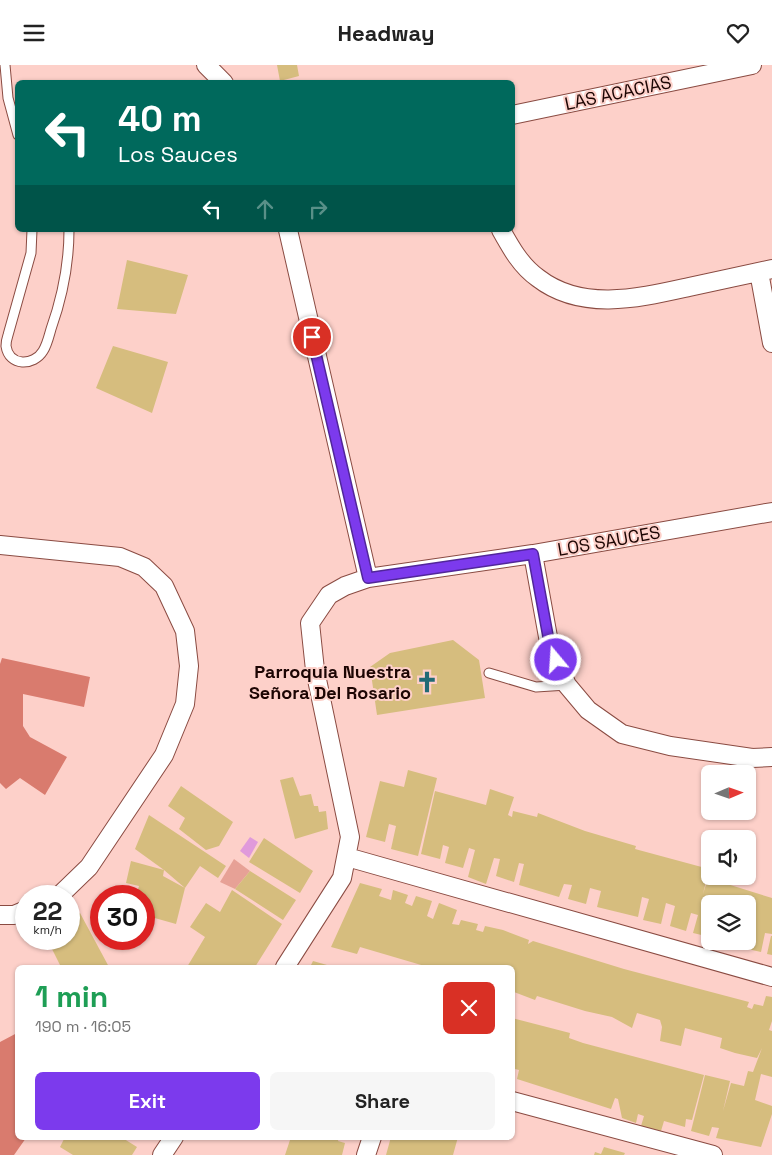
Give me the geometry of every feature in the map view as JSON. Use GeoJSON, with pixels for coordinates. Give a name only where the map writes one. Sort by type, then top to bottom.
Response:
{"type":"FeatureCollection","features":[{"type":"Feature","properties":{"kind":"street"},"geometry":{"type":"LineString","coordinates":[[206,65],[221,80]]}},
{"type":"Feature","properties":{"kind":"street","name":"LAS ACACIAS"},"geometry":{"type":"LineString","coordinates":[[515,114],[752,65]]}},
{"type":"Feature","properties":{"kind":"street"},"geometry":{"type":"LineString","coordinates":[[288,232],[368,578]]}},
{"type":"Feature","properties":{"kind":"street"},"geometry":{"type":"LineString","coordinates":[[502,232],[514,254],[536,278],[556,290],[578,297],[606,300],[636,299],[765,271],[772,343]]}},
{"type":"Feature","properties":{"kind":"street","name":"LOS SAUCES"},"geometry":{"type":"LineString","coordinates":[[347,857],[350,837],[316,669],[310,623],[329,595],[368,578],[533,554],[772,512]]}},
{"type":"Feature","properties":{"kind":"street"},"geometry":{"type":"LineString","coordinates":[[0,545],[120,557],[144,567],[164,586],[185,631],[189,666],[185,704],[164,755],[89,867],[70,885]]}},
{"type":"Feature","properties":{"kind":"street"},"geometry":{"type":"LineString","coordinates":[[533,554],[550,647],[567,685],[588,710],[622,734],[670,746],[752,758],[772,757]]}},
{"type":"Feature","properties":{"kind":"street"},"geometry":{"type":"LineString","coordinates":[[287,965],[342,878],[347,857],[772,977]]}},
{"type":"Feature","properties":{"kind":"street"},"geometry":{"type":"LineString","coordinates":[[0,915],[15,915]]}},
{"type":"Feature","properties":{"kind":"street"},"geometry":{"type":"LineString","coordinates":[[515,1102],[714,1155]]}},
{"type":"Feature","properties":{"kind":"street"},"geometry":{"type":"LineString","coordinates":[[162,1155],[172,1140]]}},
{"type":"Feature","properties":{"kind":"street"},"geometry":{"type":"LineString","coordinates":[[366,1155],[371,1140]]}},
{"type":"Feature","properties":{"kind":"lane"},"geometry":{"type":"LineString","coordinates":[[5,65],[15,113]]}},
{"type":"Feature","properties":{"kind":"lane"},"geometry":{"type":"LineString","coordinates":[[32,232],[31,253],[6,346],[9,355],[16,361],[27,363],[37,359],[44,350],[53,325],[68,258],[69,232]]}},
{"type":"Feature","properties":{"kind":"lane"},"geometry":{"type":"LineString","coordinates":[[489,673],[536,687],[567,685]]}},
{"type":"Feature","properties":{"kind":"shaded area"},"geometry":{"type":"Polygon","coordinates":[[[2,658],[90,677],[84,707],[23,694],[23,726],[30,737],[67,757],[45,795],[20,778],[6,789],[0,783],[0,664],[2,658]]]}},
{"type":"Feature","properties":{"kind":"shaded area"},"geometry":{"type":"Polygon","coordinates":[[[250,837],[258,842],[249,858],[240,851],[250,837]]]}},
{"type":"Feature","properties":{"kind":"shaded area"},"geometry":{"type":"Polygon","coordinates":[[[234,859],[250,871],[235,889],[220,882],[234,859]]]}},
{"type":"Feature","properties":{"kind":"shaded area"},"geometry":{"type":"Polygon","coordinates":[[[15,1034],[15,1140],[25,1140],[14,1155],[0,1155],[0,1042],[15,1034]]]}},
{"type":"Feature","properties":{"kind":"building"},"geometry":{"type":"Polygon","coordinates":[[[277,65],[297,65],[299,76],[280,80],[277,65]]]}},
{"type":"Feature","properties":{"kind":"building"},"geometry":{"type":"Polygon","coordinates":[[[127,260],[188,275],[176,314],[117,309],[127,260]]]}},
{"type":"Feature","properties":{"kind":"building"},"geometry":{"type":"Polygon","coordinates":[[[113,346],[168,362],[152,413],[96,388],[113,346]]]}},
{"type":"Feature","properties":{"kind":"building","name":"Parroquia Nuestra Señora Del Rosario"},"geometry":{"type":"Polygon","coordinates":[[[453,640],[479,660],[485,698],[377,715],[370,667],[390,653],[453,640]]]}},
{"type":"Feature","properties":{"kind":"building"},"geometry":{"type":"Polygon","coordinates":[[[408,770],[437,778],[418,856],[391,849],[396,826],[389,824],[385,842],[366,837],[380,781],[404,787],[408,770]]]}},
{"type":"Feature","properties":{"kind":"building"},"geometry":{"type":"Polygon","coordinates":[[[293,777],[300,796],[311,794],[314,806],[318,806],[319,812],[326,811],[328,829],[295,839],[280,780],[293,777]]]}},
{"type":"Feature","properties":{"kind":"building"},"geometry":{"type":"Polygon","coordinates":[[[181,786],[233,822],[219,846],[206,850],[179,829],[185,818],[168,806],[181,786]]]}},
{"type":"Feature","properties":{"kind":"building"},"geometry":{"type":"Polygon","coordinates":[[[490,789],[514,797],[508,815],[512,817],[513,811],[537,817],[538,813],[585,831],[636,846],[635,849],[701,867],[701,885],[705,885],[703,894],[706,885],[730,885],[772,898],[772,934],[765,933],[761,952],[752,950],[756,950],[756,895],[701,895],[701,935],[693,933],[698,915],[691,913],[686,931],[670,926],[675,906],[666,903],[661,924],[643,920],[649,899],[642,897],[638,917],[597,907],[601,891],[590,888],[586,904],[568,899],[572,885],[564,884],[559,897],[519,885],[524,864],[519,863],[514,882],[496,876],[500,859],[494,858],[486,884],[468,877],[475,850],[469,848],[463,868],[445,863],[449,847],[443,845],[440,859],[421,854],[435,791],[486,805],[490,789]]]}},
{"type":"Feature","properties":{"kind":"building"},"geometry":{"type":"Polygon","coordinates":[[[149,815],[226,866],[218,878],[200,866],[185,888],[135,849],[149,815]]]}},
{"type":"Feature","properties":{"kind":"building"},"geometry":{"type":"Polygon","coordinates":[[[264,838],[313,871],[300,893],[249,862],[264,838]]]}},
{"type":"Feature","properties":{"kind":"building"},"geometry":{"type":"Polygon","coordinates":[[[131,861],[164,870],[163,876],[185,888],[176,924],[155,918],[155,885],[126,883],[131,861]]]}},
{"type":"Feature","properties":{"kind":"building"},"geometry":{"type":"Polygon","coordinates":[[[250,871],[296,900],[283,920],[235,889],[250,871]]]}},
{"type":"Feature","properties":{"kind":"building"},"geometry":{"type":"Polygon","coordinates":[[[360,883],[382,889],[379,896],[391,900],[393,890],[408,895],[405,903],[412,906],[416,896],[432,901],[427,916],[433,919],[439,903],[457,910],[452,924],[459,925],[461,920],[478,924],[476,930],[483,932],[485,926],[503,930],[529,940],[528,944],[533,941],[624,969],[749,1002],[747,1007],[752,1009],[754,1004],[763,1006],[766,996],[772,997],[772,1021],[769,1030],[772,1031],[772,1077],[761,1074],[755,1100],[772,1106],[772,1114],[761,1147],[716,1138],[719,1128],[712,1127],[709,1136],[691,1131],[705,1075],[730,1081],[723,1111],[731,1083],[744,1086],[748,1071],[753,1072],[762,1048],[757,1058],[735,1053],[720,1048],[722,1038],[685,1028],[681,1046],[660,1041],[662,1027],[660,1020],[637,1013],[632,1028],[612,1017],[585,1011],[537,996],[535,1000],[515,992],[515,965],[421,965],[360,947],[357,954],[331,947],[360,883]]]}},
{"type":"Feature","properties":{"kind":"building"},"geometry":{"type":"Polygon","coordinates":[[[232,890],[282,924],[256,965],[188,965],[205,937],[190,927],[206,903],[220,912],[232,890]]]}},
{"type":"Feature","properties":{"kind":"building"},"geometry":{"type":"Polygon","coordinates":[[[80,913],[90,932],[90,950],[100,950],[108,965],[60,965],[52,950],[80,950],[80,913]]]}},
{"type":"Feature","properties":{"kind":"building"},"geometry":{"type":"Polygon","coordinates":[[[772,936],[772,955],[767,954],[772,936]]]}},
{"type":"Feature","properties":{"kind":"building"},"geometry":{"type":"Polygon","coordinates":[[[313,961],[327,965],[311,965],[313,961]]]}},
{"type":"Feature","properties":{"kind":"building"},"geometry":{"type":"Polygon","coordinates":[[[515,1019],[570,1033],[569,1038],[583,1043],[704,1075],[692,1120],[686,1119],[685,1127],[664,1121],[661,1131],[641,1126],[644,1116],[638,1114],[636,1123],[622,1118],[618,1099],[615,1098],[611,1109],[517,1079],[519,1070],[515,1069],[515,1019]]]}},
{"type":"Feature","properties":{"kind":"building"},"geometry":{"type":"Polygon","coordinates":[[[64,1140],[126,1140],[137,1147],[132,1155],[73,1155],[60,1147],[64,1140]]]}},
{"type":"Feature","properties":{"kind":"building"},"geometry":{"type":"Polygon","coordinates":[[[290,1140],[338,1140],[345,1143],[342,1155],[285,1155],[290,1140]]]}},
{"type":"Feature","properties":{"kind":"building"},"geometry":{"type":"Polygon","coordinates":[[[390,1140],[457,1140],[453,1155],[386,1155],[390,1140]]]}},
{"type":"Feature","properties":{"kind":"building"},"geometry":{"type":"Polygon","coordinates":[[[604,1147],[625,1153],[624,1155],[594,1155],[595,1152],[601,1154],[604,1147]]]}},
{"type":"Feature","properties":{"kind":"place","name":"Parroquia Nuestra Señora Del Rosario"},"geometry":{"type":"Point","coordinates":[427,682]}},
{"type":"Feature","properties":{"kind":"route"},"geometry":{"type":"LineString","coordinates":[[312,337],[368,578],[533,554],[550,647],[556,660]]}}]}
